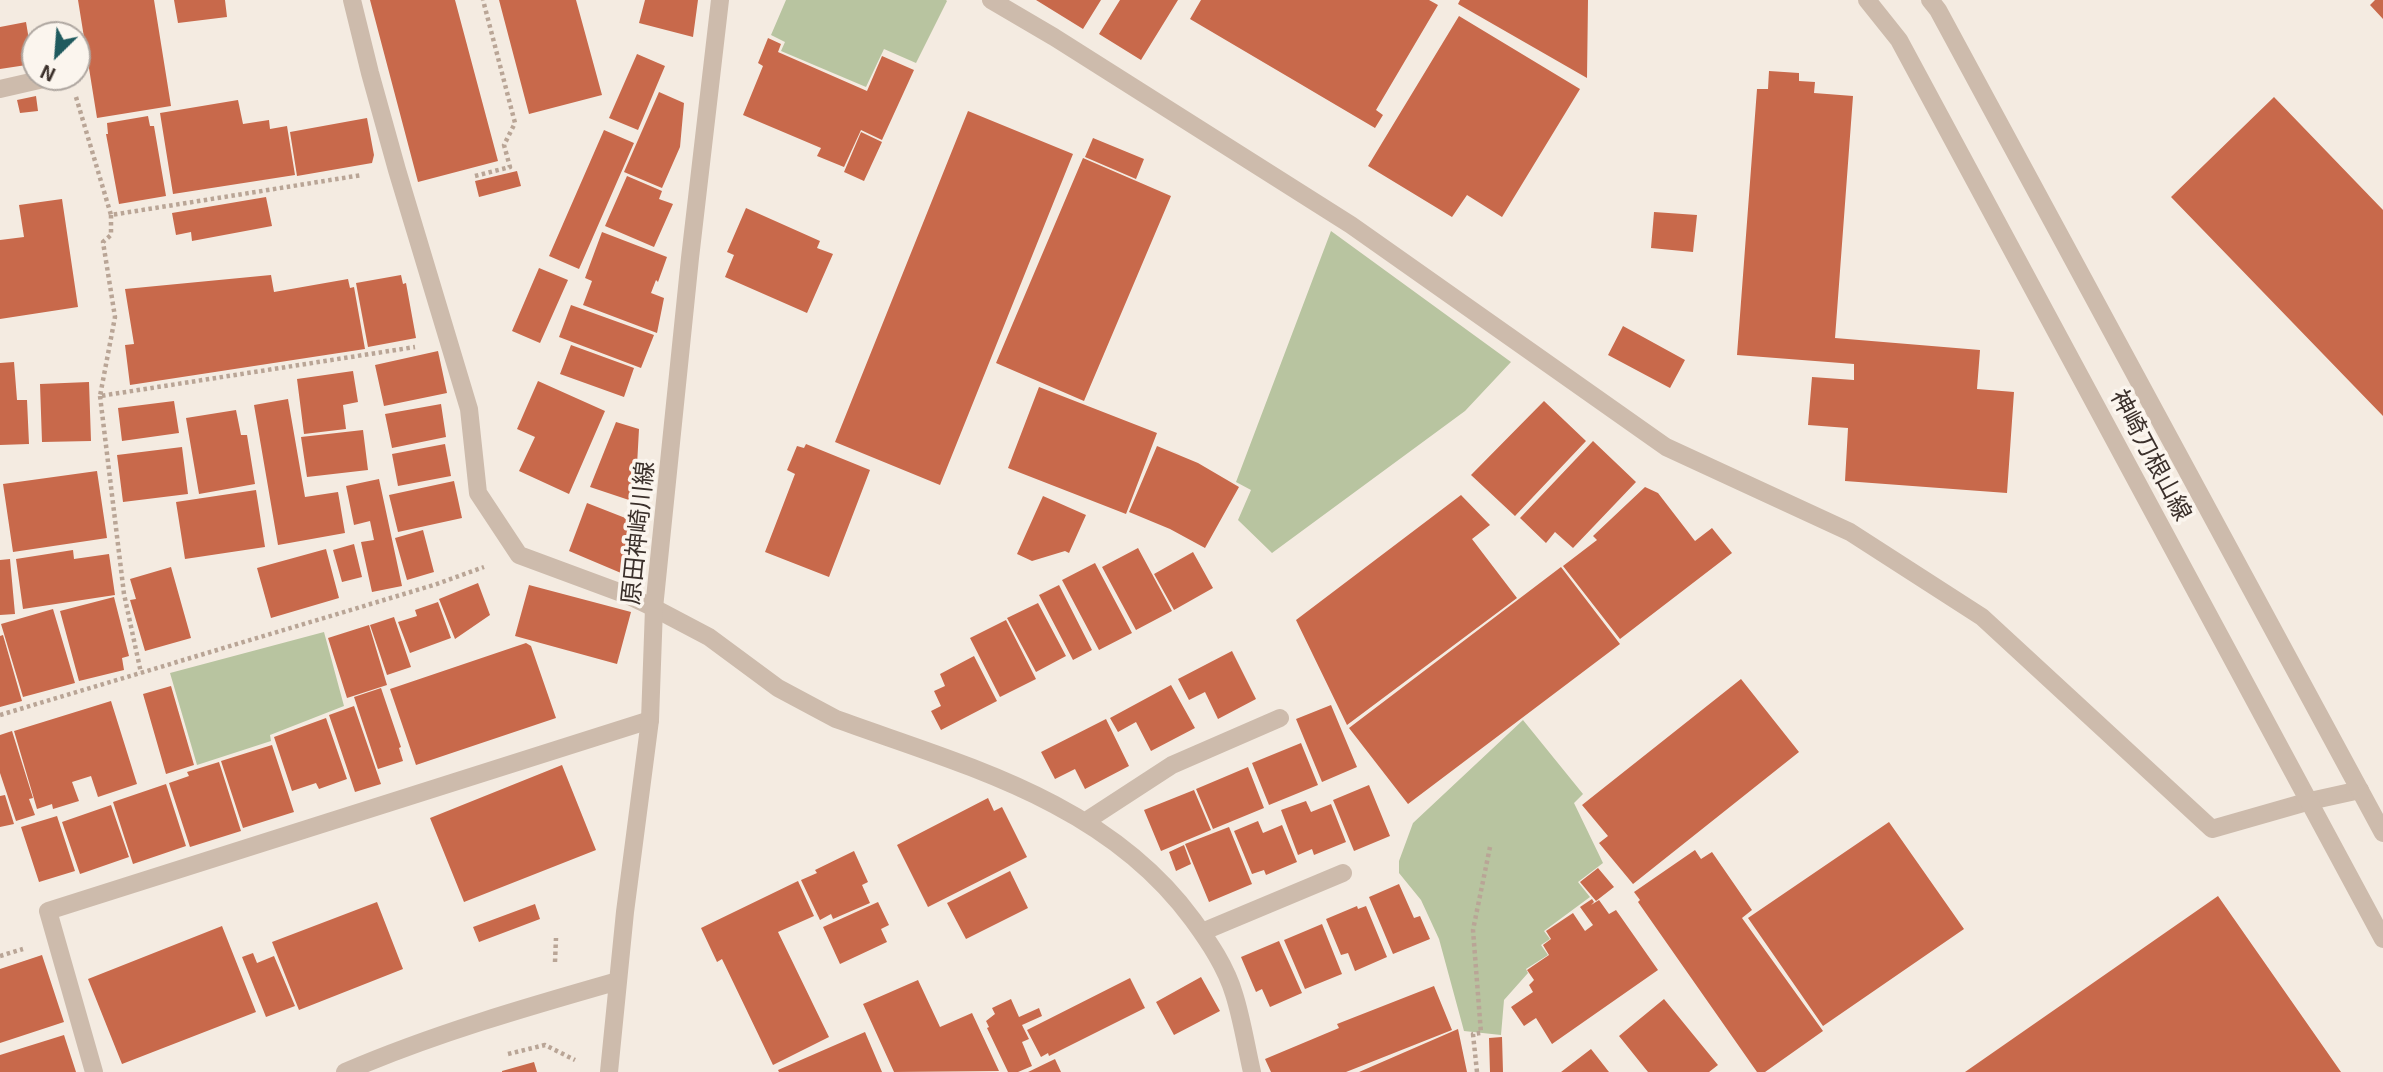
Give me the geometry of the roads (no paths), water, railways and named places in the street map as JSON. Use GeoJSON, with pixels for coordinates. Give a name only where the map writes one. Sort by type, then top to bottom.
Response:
{"type":"FeatureCollection","features":[{"type":"Feature","properties":{"kind":"street"},"geometry":{"type":"LineString","coordinates":[[352,0],[397,170],[469,408],[478,493],[519,555],[654,608],[709,637],[778,688],[816,709],[1015,785],[1108,835],[1150,870],[1186,910],[1220,961],[1234,993],[1252,1072]]}},
{"type":"Feature","properties":{"kind":"street","name":"原田神崎川線"},"geometry":{"type":"LineString","coordinates":[[609,1072],[650,720],[654,608],[720,0]]}},
{"type":"Feature","properties":{"kind":"street"},"geometry":{"type":"LineString","coordinates":[[991,0],[1012,5],[1351,226],[1667,447],[1850,533],[1982,617],[2212,829],[2310,801],[2360,790]]}},
{"type":"Feature","properties":{"kind":"street","name":"神崎刀根山線"},"geometry":{"type":"LineString","coordinates":[[1867,0],[1899,40],[2383,939]]}},
{"type":"Feature","properties":{"kind":"street","name":"神崎刀根山線"},"geometry":{"type":"LineString","coordinates":[[1930,0],[1938,10],[2383,833]]}},
{"type":"Feature","properties":{"kind":"street"},"geometry":{"type":"LineString","coordinates":[[0,89],[21,84]]}},
{"type":"Feature","properties":{"kind":"street"},"geometry":{"type":"LineString","coordinates":[[1086,821],[1172,765],[1280,718]]}},
{"type":"Feature","properties":{"kind":"street"},"geometry":{"type":"LineString","coordinates":[[94,1072],[48,911],[650,720]]}},
{"type":"Feature","properties":{"kind":"street"},"geometry":{"type":"LineString","coordinates":[[1202,932],[1343,873]]}},
{"type":"Feature","properties":{"kind":"street"},"geometry":{"type":"LineString","coordinates":[[345,1072],[399,1050],[618,981]]}}]}
